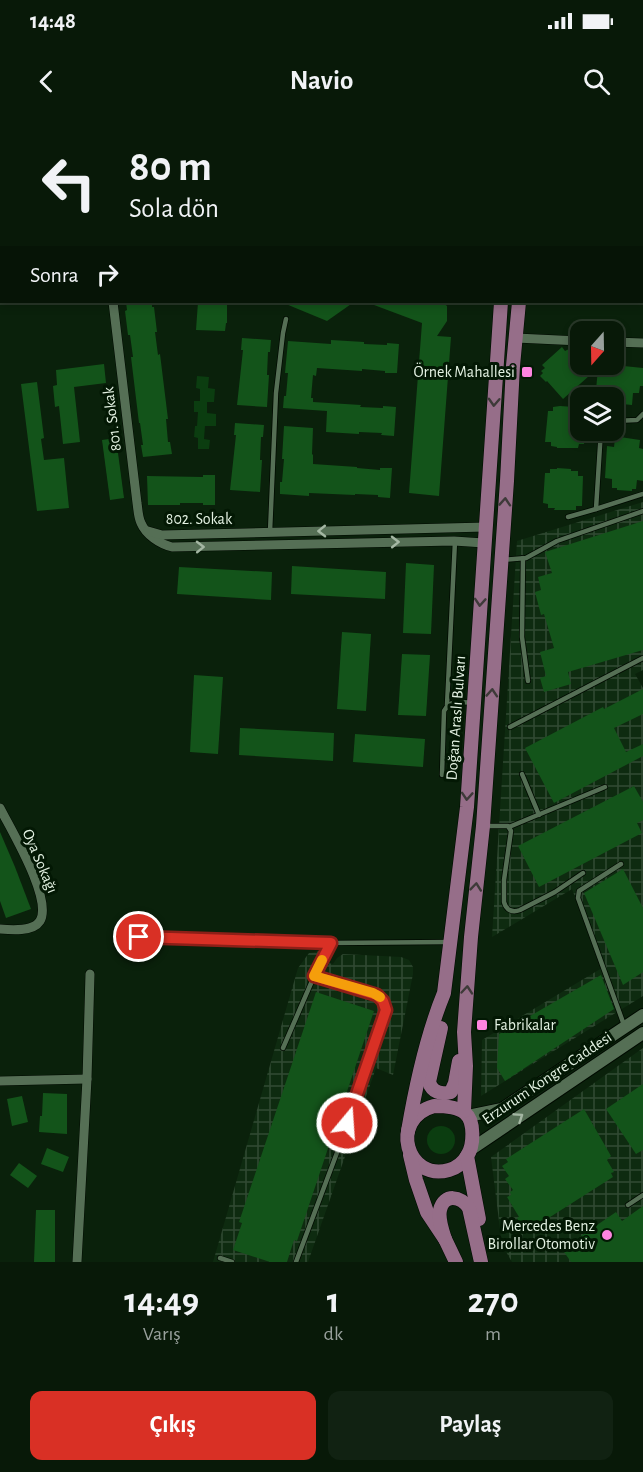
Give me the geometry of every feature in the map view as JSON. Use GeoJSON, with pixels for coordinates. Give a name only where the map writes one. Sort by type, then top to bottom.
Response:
{"type":"FeatureCollection","features":[{"type":"Feature","properties":{"kind":"main road","name":"Doğan Araslı Bulvarı"},"geometry":{"type":"LineString","coordinates":[[408,1131],[414,1093],[444,993],[467,807],[501,303]]}},
{"type":"Feature","properties":{"kind":"main road","name":"Doğan Araslı Bulvarı"},"geometry":{"type":"LineString","coordinates":[[466,1114],[464,1032],[483,826],[519,303]]}},
{"type":"Feature","properties":{"kind":"main road"},"geometry":{"type":"LineString","coordinates":[[444,993],[442,1024],[429,1082],[434,1091],[446,1094],[451,1092],[464,1032]]}},
{"type":"Feature","properties":{"kind":"main road","name":"Erzurum Kongre Caddesi"},"geometry":{"type":"LineString","coordinates":[[466,1114],[502,1109],[643,1015]]}},
{"type":"Feature","properties":{"kind":"main road","name":"Erzurum Kongre Caddesi"},"geometry":{"type":"LineString","coordinates":[[469,1153],[643,1034]]}},
{"type":"Feature","properties":{"kind":"main road"},"geometry":{"type":"LineString","coordinates":[[456,1262],[445,1239],[427,1212],[416,1180],[406,1137],[417,1115],[428,1108],[440,1106],[466,1114],[470,1120],[472,1138],[469,1153],[478,1217],[489,1262]]}},
{"type":"Feature","properties":{"kind":"main road"},"geometry":{"type":"LineString","coordinates":[[409,1150],[421,1166],[440,1172],[456,1167],[469,1153]]}},
{"type":"Feature","properties":{"kind":"main road"},"geometry":{"type":"LineString","coordinates":[[445,1239],[440,1210],[448,1199],[459,1199],[469,1208],[481,1262]]}},
{"type":"Feature","properties":{"kind":"street","name":"801. Sokak"},"geometry":{"type":"LineString","coordinates":[[113,303],[137,503],[141,523],[148,531]]}},
{"type":"Feature","properties":{"kind":"street"},"geometry":{"type":"LineString","coordinates":[[516,338],[570,341]]}},
{"type":"Feature","properties":{"kind":"street"},"geometry":{"type":"LineString","coordinates":[[624,343],[643,344]]}},
{"type":"Feature","properties":{"kind":"street","name":"802. Sokak"},"geometry":{"type":"LineString","coordinates":[[148,531],[162,535],[486,527]]}},
{"type":"Feature","properties":{"kind":"street","name":"802. Sokak"},"geometry":{"type":"LineString","coordinates":[[148,531],[155,539],[172,548],[455,541],[484,543]]}},
{"type":"Feature","properties":{"kind":"street","name":"Oya Sokağı"},"geometry":{"type":"LineString","coordinates":[[0,808],[37,882],[43,906],[40,921],[32,928],[0,929]]}},
{"type":"Feature","properties":{"kind":"street"},"geometry":{"type":"LineString","coordinates":[[77,1262],[90,974]]}},
{"type":"Feature","properties":{"kind":"street"},"geometry":{"type":"LineString","coordinates":[[0,1081],[87,1079]]}},
{"type":"Feature","properties":{"kind":"lane"},"geometry":{"type":"LineString","coordinates":[[270,532],[276,393],[286,319]]}},
{"type":"Feature","properties":{"kind":"lane"},"geometry":{"type":"LineString","coordinates":[[624,421],[637,420],[643,414]]}},
{"type":"Feature","properties":{"kind":"lane"},"geometry":{"type":"LineString","coordinates":[[596,509],[600,441]]}},
{"type":"Feature","properties":{"kind":"lane"},"geometry":{"type":"LineString","coordinates":[[568,517],[643,494]]}},
{"type":"Feature","properties":{"kind":"lane"},"geometry":{"type":"LineString","coordinates":[[501,561],[523,558],[557,541],[643,511]]}},
{"type":"Feature","properties":{"kind":"lane"},"geometry":{"type":"LineString","coordinates":[[442,775],[455,541]]}},
{"type":"Feature","properties":{"kind":"lane"},"geometry":{"type":"LineString","coordinates":[[523,558],[522,637],[528,681]]}},
{"type":"Feature","properties":{"kind":"lane"},"geometry":{"type":"LineString","coordinates":[[510,727],[643,658]]}},
{"type":"Feature","properties":{"kind":"lane"},"geometry":{"type":"LineString","coordinates":[[447,705],[458,702],[473,703]]}},
{"type":"Feature","properties":{"kind":"lane"},"geometry":{"type":"LineString","coordinates":[[522,774],[539,815]]}},
{"type":"Feature","properties":{"kind":"lane"},"geometry":{"type":"LineString","coordinates":[[483,826],[504,825],[509,827],[605,788]]}},
{"type":"Feature","properties":{"kind":"lane"},"geometry":{"type":"LineString","coordinates":[[509,827],[511,831],[504,880],[504,902],[510,910],[520,910],[555,892],[583,873]]}},
{"type":"Feature","properties":{"kind":"lane"},"geometry":{"type":"LineString","coordinates":[[621,864],[579,891],[578,898],[625,1027]]}},
{"type":"Feature","properties":{"kind":"lane"},"geometry":{"type":"LineString","coordinates":[[139,937],[331,943],[450,942]]}},
{"type":"Feature","properties":{"kind":"lane"},"geometry":{"type":"LineString","coordinates":[[283,1048],[331,943]]}},
{"type":"Feature","properties":{"kind":"lane"},"geometry":{"type":"LineString","coordinates":[[296,1262],[341,1142],[386,1010],[383,1001],[377,995],[314,976]]}},
{"type":"Feature","properties":{"kind":"lane"},"geometry":{"type":"LineString","coordinates":[[628,1205],[643,1195]]}},
{"type":"Feature","properties":{"kind":"lane"},"geometry":{"type":"LineString","coordinates":[[220,1258],[232,1262]]}},
{"type":"Feature","properties":{"kind":"shaded area"},"geometry":{"type":"Polygon","coordinates":[[[197,376],[209,377],[208,388],[215,389],[214,402],[207,402],[207,413],[216,414],[216,426],[205,426],[204,439],[210,440],[209,449],[198,449],[198,438],[194,437],[198,412],[194,412],[194,401],[200,401],[200,389],[196,388],[197,376]]]}},
{"type":"Feature","properties":{"kind":"shaded area"},"geometry":{"type":"Polygon","coordinates":[[[643,502],[643,670],[635,674],[643,688],[643,996],[481,1096],[482,1040],[602,968],[572,889],[492,937],[517,541],[643,502]]]}},
{"type":"Feature","properties":{"kind":"shaded area"},"geometry":{"type":"Polygon","coordinates":[[[325,950],[324,962],[333,964],[343,954],[401,957],[409,960],[413,967],[393,1075],[376,1068],[308,1262],[213,1262],[298,968],[309,953],[325,950]]]}},
{"type":"Feature","properties":{"kind":"shaded area"},"geometry":{"type":"Polygon","coordinates":[[[643,1048],[643,1262],[512,1262],[502,1245],[491,1157],[643,1048]]]}},
{"type":"Feature","properties":{"kind":"shaded area"},"geometry":{"type":"Polygon","coordinates":[[[441,1126],[451,1130],[455,1140],[451,1150],[441,1154],[431,1150],[427,1140],[431,1130],[441,1126]]]}},
{"type":"Feature","properties":{"kind":"building"},"geometry":{"type":"Polygon","coordinates":[[[126,303],[152,303],[154,307],[157,332],[155,332],[168,419],[166,419],[168,442],[170,442],[172,454],[143,457],[131,357],[133,357],[125,311],[127,310],[126,303]]]}},
{"type":"Feature","properties":{"kind":"building"},"geometry":{"type":"Polygon","coordinates":[[[198,303],[227,303],[225,331],[196,330],[198,303]]]}},
{"type":"Feature","properties":{"kind":"building"},"geometry":{"type":"Polygon","coordinates":[[[283,303],[353,303],[327,321],[283,303]]]}},
{"type":"Feature","properties":{"kind":"building"},"geometry":{"type":"Polygon","coordinates":[[[369,303],[443,303],[447,306],[447,321],[437,336],[451,337],[439,496],[409,493],[422,323],[369,303]]]}},
{"type":"Feature","properties":{"kind":"building"},"geometry":{"type":"Polygon","coordinates":[[[242,338],[271,340],[270,352],[268,352],[267,407],[237,405],[243,350],[241,350],[242,338]]]}},
{"type":"Feature","properties":{"kind":"building"},"geometry":{"type":"Polygon","coordinates":[[[331,340],[364,342],[364,344],[399,344],[397,373],[362,369],[362,371],[317,368],[316,376],[313,375],[311,398],[313,402],[361,405],[360,407],[396,407],[394,436],[381,435],[382,433],[326,432],[327,411],[283,408],[288,373],[285,373],[288,341],[331,344],[331,340]]]}},
{"type":"Feature","properties":{"kind":"building"},"geometry":{"type":"Polygon","coordinates":[[[562,347],[565,351],[570,348],[570,375],[590,375],[577,387],[570,387],[570,393],[563,399],[540,376],[543,373],[541,371],[545,368],[542,365],[562,347]]]}},
{"type":"Feature","properties":{"kind":"building"},"geometry":{"type":"Polygon","coordinates":[[[104,364],[106,383],[74,387],[80,442],[63,444],[59,406],[55,407],[53,386],[57,385],[56,370],[104,364]]]}},
{"type":"Feature","properties":{"kind":"building"},"geometry":{"type":"Polygon","coordinates":[[[624,366],[643,368],[643,386],[640,386],[639,393],[633,393],[632,405],[624,404],[624,387],[596,387],[597,375],[624,375],[624,366]]]}},
{"type":"Feature","properties":{"kind":"building"},"geometry":{"type":"Polygon","coordinates":[[[37,382],[44,438],[41,439],[44,460],[64,458],[69,508],[37,511],[21,384],[37,382]]]}},
{"type":"Feature","properties":{"kind":"building"},"geometry":{"type":"Polygon","coordinates":[[[553,407],[570,407],[570,441],[584,441],[584,444],[579,444],[578,448],[557,448],[551,446],[551,442],[545,442],[548,411],[553,411],[553,407]]]}},
{"type":"Feature","properties":{"kind":"building"},"geometry":{"type":"Polygon","coordinates":[[[235,423],[264,425],[263,437],[261,437],[260,492],[230,490],[236,435],[234,435],[235,423]]]}},
{"type":"Feature","properties":{"kind":"building"},"geometry":{"type":"Polygon","coordinates":[[[284,426],[313,428],[313,464],[380,470],[380,468],[392,468],[390,498],[355,494],[309,493],[309,496],[280,494],[284,459],[282,459],[284,426]]]}},
{"type":"Feature","properties":{"kind":"building"},"geometry":{"type":"Polygon","coordinates":[[[116,438],[124,498],[110,500],[102,440],[116,438]]]}},
{"type":"Feature","properties":{"kind":"building"},"geometry":{"type":"Polygon","coordinates":[[[624,438],[640,440],[639,448],[643,449],[643,481],[637,480],[636,489],[632,491],[612,488],[612,479],[605,478],[607,446],[614,447],[615,441],[624,441],[624,438]]]}},
{"type":"Feature","properties":{"kind":"building"},"geometry":{"type":"Polygon","coordinates":[[[550,469],[578,471],[578,476],[583,476],[582,506],[576,506],[576,510],[554,510],[555,508],[548,508],[548,504],[543,503],[545,473],[550,473],[550,469]]]}},
{"type":"Feature","properties":{"kind":"building"},"geometry":{"type":"Polygon","coordinates":[[[203,475],[215,475],[215,505],[180,503],[180,505],[148,505],[147,476],[203,477],[203,475]]]}},
{"type":"Feature","properties":{"kind":"building"},"geometry":{"type":"Polygon","coordinates":[[[643,521],[643,650],[568,672],[571,684],[544,692],[540,678],[546,676],[540,652],[554,648],[535,592],[541,590],[538,577],[552,573],[545,552],[643,521]]]}},
{"type":"Feature","properties":{"kind":"building"},"geometry":{"type":"Polygon","coordinates":[[[406,563],[434,565],[431,634],[403,633],[406,563]]]}},
{"type":"Feature","properties":{"kind":"building"},"geometry":{"type":"Polygon","coordinates":[[[292,566],[386,572],[385,599],[291,594],[292,566]]]}},
{"type":"Feature","properties":{"kind":"building"},"geometry":{"type":"Polygon","coordinates":[[[179,567],[272,572],[271,600],[177,594],[179,567]]]}},
{"type":"Feature","properties":{"kind":"building"},"geometry":{"type":"Polygon","coordinates":[[[342,632],[371,634],[366,711],[337,709],[342,632]]]}},
{"type":"Feature","properties":{"kind":"building"},"geometry":{"type":"Polygon","coordinates":[[[402,654],[430,655],[426,716],[398,715],[402,654]]]}},
{"type":"Feature","properties":{"kind":"building"},"geometry":{"type":"Polygon","coordinates":[[[194,675],[223,677],[218,754],[190,752],[194,675]]]}},
{"type":"Feature","properties":{"kind":"building"},"geometry":{"type":"Polygon","coordinates":[[[643,689],[643,714],[614,728],[626,752],[643,744],[643,756],[554,803],[525,748],[643,689]]]}},
{"type":"Feature","properties":{"kind":"building"},"geometry":{"type":"Polygon","coordinates":[[[240,728],[334,733],[333,761],[239,755],[240,728]]]}},
{"type":"Feature","properties":{"kind":"building"},"geometry":{"type":"Polygon","coordinates":[[[355,734],[425,739],[423,767],[353,762],[355,734]]]}},
{"type":"Feature","properties":{"kind":"building"},"geometry":{"type":"Polygon","coordinates":[[[634,786],[643,802],[643,820],[637,823],[642,833],[539,887],[518,846],[634,786]]]}},
{"type":"Feature","properties":{"kind":"building"},"geometry":{"type":"Polygon","coordinates":[[[0,832],[31,909],[6,918],[0,901],[0,832]]]}},
{"type":"Feature","properties":{"kind":"building"},"geometry":{"type":"Polygon","coordinates":[[[623,869],[643,908],[643,972],[623,985],[584,893],[623,869]]]}},
{"type":"Feature","properties":{"kind":"building"},"geometry":{"type":"Polygon","coordinates":[[[601,975],[614,1009],[505,1081],[497,1068],[499,1034],[601,975]]]}},
{"type":"Feature","properties":{"kind":"building"},"geometry":{"type":"Polygon","coordinates":[[[316,992],[374,1011],[297,1241],[294,1240],[287,1262],[270,1262],[233,1250],[242,1223],[239,1222],[316,992]]]}},
{"type":"Feature","properties":{"kind":"building"},"geometry":{"type":"Polygon","coordinates":[[[643,1084],[643,1150],[636,1154],[606,1109],[643,1084]]]}},
{"type":"Feature","properties":{"kind":"building"},"geometry":{"type":"Polygon","coordinates":[[[43,1093],[67,1094],[67,1134],[39,1132],[43,1093]]]}},
{"type":"Feature","properties":{"kind":"building"},"geometry":{"type":"Polygon","coordinates":[[[22,1096],[28,1122],[12,1126],[7,1099],[22,1096]]]}},
{"type":"Feature","properties":{"kind":"building"},"geometry":{"type":"Polygon","coordinates":[[[584,1109],[611,1156],[607,1160],[614,1172],[611,1173],[613,1177],[525,1233],[507,1197],[513,1190],[505,1179],[509,1176],[502,1166],[508,1162],[506,1159],[584,1109]]]}},
{"type":"Feature","properties":{"kind":"building"},"geometry":{"type":"Polygon","coordinates":[[[47,1148],[69,1157],[63,1172],[41,1164],[47,1148]]]}},
{"type":"Feature","properties":{"kind":"building"},"geometry":{"type":"Polygon","coordinates":[[[19,1163],[37,1176],[28,1188],[10,1175],[19,1163]]]}},
{"type":"Feature","properties":{"kind":"building","name":"Mercedes Benz Birollar Otomotiv"},"geometry":{"type":"Polygon","coordinates":[[[643,1206],[643,1262],[571,1262],[562,1249],[616,1212],[622,1221],[643,1206]]]}},
{"type":"Feature","properties":{"kind":"building"},"geometry":{"type":"Polygon","coordinates":[[[36,1210],[55,1210],[55,1262],[34,1262],[36,1210]]]}},
{"type":"Feature","properties":{"kind":"slow traffic"},"geometry":{"type":"LineString","coordinates":[[322,960],[314,976],[380,997]]}},
{"type":"Feature","properties":{"kind":"place","name":"Örnek Mahallesi"},"geometry":{"type":"Point","coordinates":[527,372]}},
{"type":"Feature","properties":{"kind":"place","name":"Fabrikalar"},"geometry":{"type":"Point","coordinates":[482,1025]}},
{"type":"Feature","properties":{"kind":"place","name":"Mercedes Benz Birollar Otomotiv"},"geometry":{"type":"Point","coordinates":[607,1235]}},
{"type":"Feature","properties":{"kind":"route"},"geometry":{"type":"LineString","coordinates":[[139,937],[331,943],[314,976],[377,995],[383,1001],[386,1010],[347,1123]]}}]}
